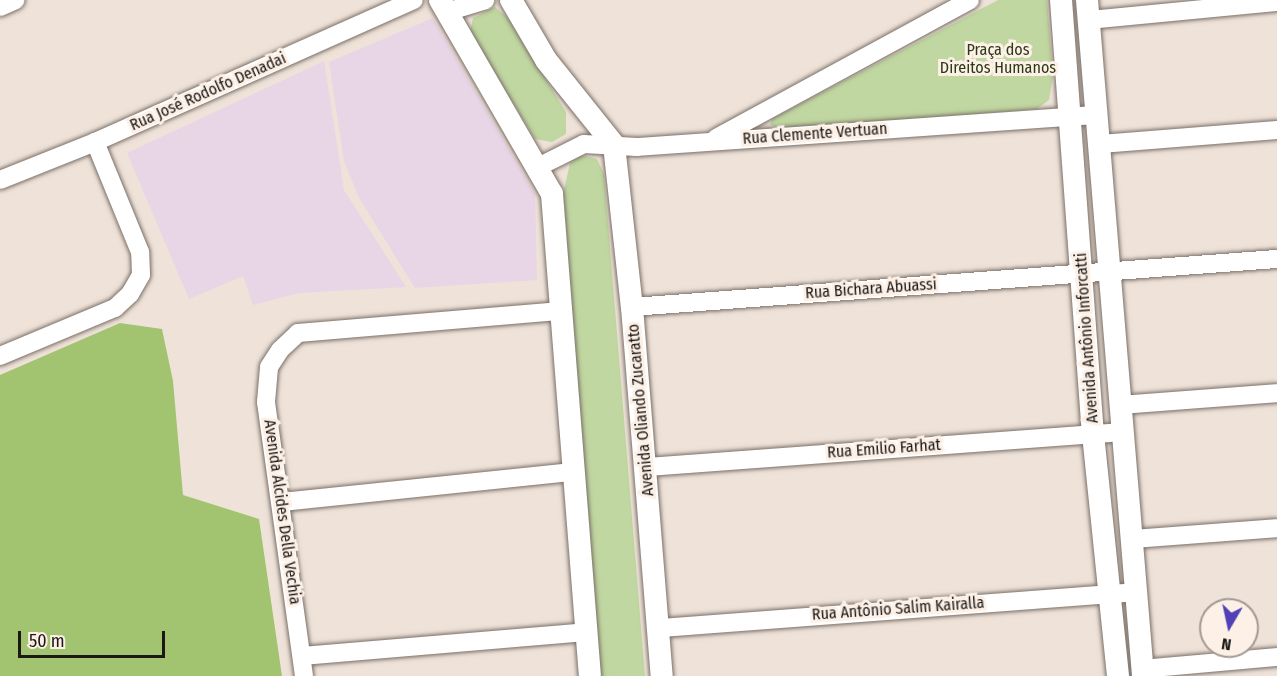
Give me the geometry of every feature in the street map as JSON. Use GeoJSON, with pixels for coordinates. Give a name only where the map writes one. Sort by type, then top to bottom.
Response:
{"type":"FeatureCollection","features":[{"type":"Feature","properties":{"kind":"street"},"geometry":{"type":"LineString","coordinates":[[0,7],[16,0]]}},
{"type":"Feature","properties":{"kind":"street","name":"Rua José Rodolfo Denadai"},"geometry":{"type":"LineString","coordinates":[[0,180],[95,142],[414,0]]}},
{"type":"Feature","properties":{"kind":"street"},"geometry":{"type":"LineString","coordinates":[[485,0],[445,6],[552,194],[556,219],[561,311],[590,676]]}},
{"type":"Feature","properties":{"kind":"street"},"geometry":{"type":"LineString","coordinates":[[511,0],[546,60],[614,145]]}},
{"type":"Feature","properties":{"kind":"street"},"geometry":{"type":"LineString","coordinates":[[713,140],[970,0]]}},
{"type":"Feature","properties":{"kind":"street","name":"Avenida Antônio Inforcatti"},"geometry":{"type":"LineString","coordinates":[[1061,0],[1083,273],[1093,434],[1118,676]]}},
{"type":"Feature","properties":{"kind":"street"},"geometry":{"type":"LineString","coordinates":[[1088,10],[1277,2]]}},
{"type":"Feature","properties":{"kind":"street","name":"Avenida Antônio Inforcatti"},"geometry":{"type":"LineString","coordinates":[[1088,10],[1142,672]]}},
{"type":"Feature","properties":{"kind":"street","name":"Rua Clemente Vertuan"},"geometry":{"type":"LineString","coordinates":[[538,167],[584,144],[614,145],[713,140],[1097,115]]}},
{"type":"Feature","properties":{"kind":"street"},"geometry":{"type":"LineString","coordinates":[[1100,144],[1277,130]]}},
{"type":"Feature","properties":{"kind":"street"},"geometry":{"type":"LineString","coordinates":[[0,356],[115,308],[130,294],[141,275],[140,252],[95,142]]}},
{"type":"Feature","properties":{"kind":"street","name":"Avenida Oliando Zucaratto"},"geometry":{"type":"LineString","coordinates":[[614,145],[632,308],[660,628],[662,676]]}},
{"type":"Feature","properties":{"kind":"street","name":"Rua Bichara Abuassi"},"geometry":{"type":"LineString","coordinates":[[632,308],[1277,259]]}},
{"type":"Feature","properties":{"kind":"street","name":"Avenida Alcides Della Vechia"},"geometry":{"type":"LineString","coordinates":[[304,676],[266,382],[280,350],[298,333],[561,311]]}},
{"type":"Feature","properties":{"kind":"street"},"geometry":{"type":"LineString","coordinates":[[1119,405],[1277,393]]}},
{"type":"Feature","properties":{"kind":"street","name":"Rua Emilio Farhat"},"geometry":{"type":"LineString","coordinates":[[646,467],[1121,432]]}},
{"type":"Feature","properties":{"kind":"street"},"geometry":{"type":"LineString","coordinates":[[281,502],[573,472]]}},
{"type":"Feature","properties":{"kind":"street"},"geometry":{"type":"LineString","coordinates":[[1132,539],[1277,528]]}},
{"type":"Feature","properties":{"kind":"street","name":"Rua Antônio Salim Kairalla"},"geometry":{"type":"LineString","coordinates":[[660,628],[1136,592]]}},
{"type":"Feature","properties":{"kind":"street"},"geometry":{"type":"LineString","coordinates":[[302,656],[586,632]]}},
{"type":"Feature","properties":{"kind":"street"},"geometry":{"type":"LineString","coordinates":[[1142,672],[1277,657]]}},
{"type":"Feature","properties":{"kind":"shaded area"},"geometry":{"type":"Polygon","coordinates":[[[433,18],[535,194],[537,280],[415,288],[359,198],[344,161],[329,62],[433,18]]]}},
{"type":"Feature","properties":{"kind":"shaded area"},"geometry":{"type":"Polygon","coordinates":[[[324,61],[344,190],[406,287],[299,293],[253,305],[243,276],[189,299],[127,153],[324,61]]]}},
{"type":"Feature","properties":{"kind":"green space","name":"Praça dos Direitos Humanos"},"geometry":{"type":"Polygon","coordinates":[[[998,0],[1047,0],[1053,76],[1049,100],[1037,109],[784,129],[770,125],[772,119],[998,0]]]}},
{"type":"Feature","properties":{"kind":"green space"},"geometry":{"type":"Polygon","coordinates":[[[495,7],[507,17],[566,112],[566,134],[552,142],[535,139],[470,32],[473,18],[495,7]]]}},
{"type":"Feature","properties":{"kind":"green space"},"geometry":{"type":"Polygon","coordinates":[[[581,155],[597,159],[604,174],[645,676],[599,676],[562,199],[570,163],[581,155]]]}},
{"type":"Feature","properties":{"kind":"green space"},"geometry":{"type":"Polygon","coordinates":[[[120,323],[162,329],[173,381],[183,495],[259,519],[282,676],[0,676],[0,375],[120,323]]]}}]}
